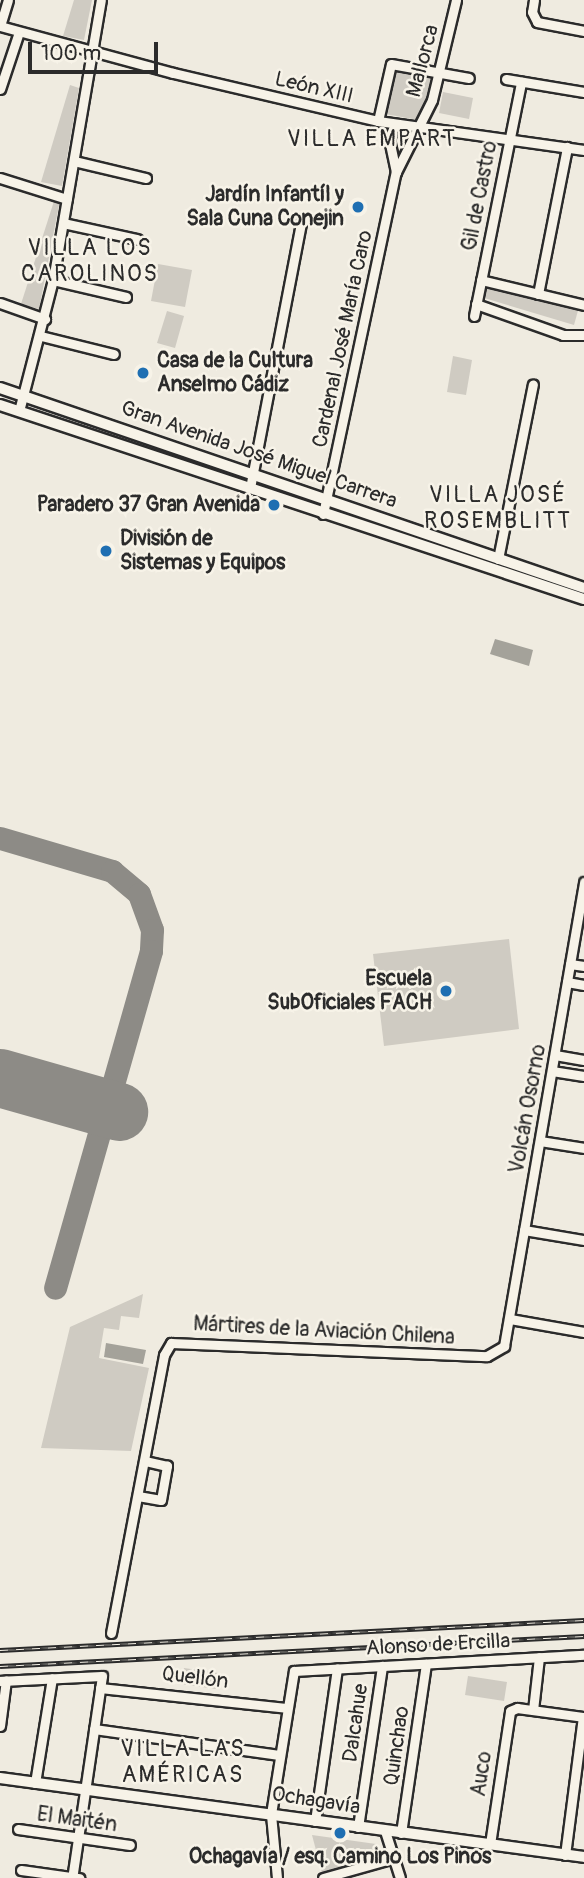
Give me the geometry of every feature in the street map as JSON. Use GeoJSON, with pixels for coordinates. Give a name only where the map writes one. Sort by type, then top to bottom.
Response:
{"type":"FeatureCollection","features":[{"type":"Feature","properties":{"kind":"main road","name":"Gran Avenida José Miguel Carrera"},"geometry":{"type":"LineString","coordinates":[[0,388],[584,588]]}},
{"type":"Feature","properties":{"kind":"main road","name":"Gran Avenida José Miguel Carrera"},"geometry":{"type":"LineString","coordinates":[[0,405],[584,599]]}},
{"type":"Feature","properties":{"kind":"main road","name":"Ochagavía"},"geometry":{"type":"LineString","coordinates":[[0,1778],[584,1857]]}},
{"type":"Feature","properties":{"kind":"street"},"geometry":{"type":"LineString","coordinates":[[0,26],[8,0]]}},
{"type":"Feature","properties":{"kind":"street"},"geometry":{"type":"LineString","coordinates":[[19,411],[41,336],[53,280],[101,0]]}},
{"type":"Feature","properties":{"kind":"street","name":"Mallorca"},"geometry":{"type":"LineString","coordinates":[[421,130],[440,73],[456,0]]}},
{"type":"Feature","properties":{"kind":"street"},"geometry":{"type":"LineString","coordinates":[[534,0],[533,18],[545,24],[583,31],[584,21]]}},
{"type":"Feature","properties":{"kind":"street","name":"León XIII"},"geometry":{"type":"LineString","coordinates":[[0,26],[90,52],[378,121],[421,130],[510,138],[584,150]]}},
{"type":"Feature","properties":{"kind":"street"},"geometry":{"type":"LineString","coordinates":[[0,89],[19,32]]}},
{"type":"Feature","properties":{"kind":"street"},"geometry":{"type":"LineString","coordinates":[[378,121],[389,65],[469,78]]}},
{"type":"Feature","properties":{"kind":"street"},"geometry":{"type":"LineString","coordinates":[[506,79],[584,92]]}},
{"type":"Feature","properties":{"kind":"street","name":"Gil de Castro"},"geometry":{"type":"LineString","coordinates":[[474,316],[521,82]]}},
{"type":"Feature","properties":{"kind":"street","name":"Cardenal José María Caro"},"geometry":{"type":"LineString","coordinates":[[395,124],[388,139],[396,172]]}},
{"type":"Feature","properties":{"kind":"street","name":"Cardenal José María Caro"},"geometry":{"type":"LineString","coordinates":[[323,514],[396,172],[421,130]]}},
{"type":"Feature","properties":{"kind":"street"},"geometry":{"type":"LineString","coordinates":[[538,294],[567,147]]}},
{"type":"Feature","properties":{"kind":"street"},"geometry":{"type":"LineString","coordinates":[[74,161],[146,178]]}},
{"type":"Feature","properties":{"kind":"street"},"geometry":{"type":"LineString","coordinates":[[0,178],[67,199]]}},
{"type":"Feature","properties":{"kind":"street"},"geometry":{"type":"LineString","coordinates":[[63,223],[137,239]]}},
{"type":"Feature","properties":{"kind":"street"},"geometry":{"type":"LineString","coordinates":[[250,488],[301,223]]}},
{"type":"Feature","properties":{"kind":"street"},"geometry":{"type":"LineString","coordinates":[[53,280],[126,297]]}},
{"type":"Feature","properties":{"kind":"street"},"geometry":{"type":"LineString","coordinates":[[481,281],[584,305]]}},
{"type":"Feature","properties":{"kind":"street"},"geometry":{"type":"LineString","coordinates":[[0,303],[44,319]]}},
{"type":"Feature","properties":{"kind":"street"},"geometry":{"type":"LineString","coordinates":[[476,304],[563,335],[582,334],[584,322]]}},
{"type":"Feature","properties":{"kind":"street"},"geometry":{"type":"LineString","coordinates":[[41,336],[114,354]]}},
{"type":"Feature","properties":{"kind":"street"},"geometry":{"type":"LineString","coordinates":[[498,559],[533,384]]}},
{"type":"Feature","properties":{"kind":"street","name":"Volcán Osorno"},"geometry":{"type":"LineString","coordinates":[[506,1342],[584,882]]}},
{"type":"Feature","properties":{"kind":"street"},"geometry":{"type":"LineString","coordinates":[[570,964],[584,966]]}},
{"type":"Feature","properties":{"kind":"street"},"geometry":{"type":"LineString","coordinates":[[567,982],[584,985]]}},
{"type":"Feature","properties":{"kind":"street"},"geometry":{"type":"LineString","coordinates":[[555,1055],[584,1060]]}},
{"type":"Feature","properties":{"kind":"street"},"geometry":{"type":"LineString","coordinates":[[552,1071],[584,1076]]}},
{"type":"Feature","properties":{"kind":"street"},"geometry":{"type":"LineString","coordinates":[[540,1141],[584,1148]]}},
{"type":"Feature","properties":{"kind":"street"},"geometry":{"type":"LineString","coordinates":[[524,1230],[584,1240]]}},
{"type":"Feature","properties":{"kind":"street"},"geometry":{"type":"LineString","coordinates":[[510,1319],[584,1332]]}},
{"type":"Feature","properties":{"kind":"street","name":"Mártires de la Aviación Chilena"},"geometry":{"type":"LineString","coordinates":[[111,1633],[165,1352],[173,1342],[487,1356],[498,1353],[506,1342]]}},
{"type":"Feature","properties":{"kind":"street"},"geometry":{"type":"LineString","coordinates":[[138,1496],[162,1500],[167,1466],[145,1461]]}},
{"type":"Feature","properties":{"kind":"street","name":"Alonso de Ercilla"},"geometry":{"type":"LineString","coordinates":[[286,1708],[294,1671],[584,1655]]}},
{"type":"Feature","properties":{"kind":"street"},"geometry":{"type":"LineString","coordinates":[[539,1657],[533,1710],[584,1717],[565,1855]]}},
{"type":"Feature","properties":{"kind":"street","name":"Quinchao"},"geometry":{"type":"LineString","coordinates":[[401,1833],[426,1664]]}},
{"type":"Feature","properties":{"kind":"street","name":"Dalcahue"},"geometry":{"type":"LineString","coordinates":[[358,1827],[382,1666]]}},
{"type":"Feature","properties":{"kind":"street"},"geometry":{"type":"LineString","coordinates":[[316,1821],[337,1669]]}},
{"type":"Feature","properties":{"kind":"street"},"geometry":{"type":"LineString","coordinates":[[0,1726],[3,1681],[102,1676],[74,1878],[21,1870]]}},
{"type":"Feature","properties":{"kind":"street"},"geometry":{"type":"LineString","coordinates":[[36,1783],[52,1678]]}},
{"type":"Feature","properties":{"kind":"street","name":"Quellón"},"geometry":{"type":"LineString","coordinates":[[100,1688],[286,1708]]}},
{"type":"Feature","properties":{"kind":"street"},"geometry":{"type":"LineString","coordinates":[[277,1878],[271,1814],[286,1708]]}},
{"type":"Feature","properties":{"kind":"street","name":"Auco"},"geometry":{"type":"LineString","coordinates":[[490,1844],[512,1709],[533,1710]]}},
{"type":"Feature","properties":{"kind":"street"},"geometry":{"type":"LineString","coordinates":[[94,1729],[279,1755]]}},
{"type":"Feature","properties":{"kind":"street","name":"El Maitén"},"geometry":{"type":"LineString","coordinates":[[19,1829],[130,1845]]}},
{"type":"Feature","properties":{"kind":"street"},"geometry":{"type":"LineString","coordinates":[[385,1831],[400,1878]]}},
{"type":"Feature","properties":{"kind":"street"},"geometry":{"type":"LineString","coordinates":[[323,1878],[394,1858]]}},
{"type":"Feature","properties":{"kind":"shaded area"},"geometry":{"type":"Polygon","coordinates":[[[74,0],[92,0],[84,40],[63,36],[74,0]]]}},
{"type":"Feature","properties":{"kind":"shaded area"},"geometry":{"type":"Polygon","coordinates":[[[388,68],[431,77],[423,121],[380,113],[388,68]]]}},
{"type":"Feature","properties":{"kind":"shaded area"},"geometry":{"type":"Polygon","coordinates":[[[70,85],[79,88],[62,186],[41,182],[70,85]]]}},
{"type":"Feature","properties":{"kind":"shaded area"},"geometry":{"type":"Polygon","coordinates":[[[443,92],[473,98],[469,119],[439,113],[443,92]]]}},
{"type":"Feature","properties":{"kind":"shaded area"},"geometry":{"type":"Polygon","coordinates":[[[55,198],[60,200],[39,309],[21,304],[55,198]]]}},
{"type":"Feature","properties":{"kind":"shaded area"},"geometry":{"type":"Polygon","coordinates":[[[158,264],[192,270],[185,307],[151,301],[158,264]]]}},
{"type":"Feature","properties":{"kind":"shaded area"},"geometry":{"type":"Polygon","coordinates":[[[484,285],[579,307],[574,325],[481,297],[484,285]]]}},
{"type":"Feature","properties":{"kind":"shaded area"},"geometry":{"type":"Polygon","coordinates":[[[167,311],[184,316],[175,348],[157,343],[167,311]]]}},
{"type":"Feature","properties":{"kind":"shaded area"},"geometry":{"type":"Polygon","coordinates":[[[453,356],[472,360],[466,395],[447,392],[453,356]]]}},
{"type":"Feature","properties":{"kind":"shaded area"},"geometry":{"type":"Polygon","coordinates":[[[495,639],[533,650],[529,666],[490,654],[495,639]]]}},
{"type":"Feature","properties":{"kind":"shaded area","name":"Escuela SubOficiales FACH"},"geometry":{"type":"Polygon","coordinates":[[[509,939],[519,1029],[384,1046],[373,954],[509,939]]]}},
{"type":"Feature","properties":{"kind":"shaded area"},"geometry":{"type":"Polygon","coordinates":[[[143,1294],[139,1318],[121,1316],[119,1330],[104,1328],[99,1358],[149,1368],[131,1451],[41,1448],[70,1327],[143,1294]]]}},
{"type":"Feature","properties":{"kind":"shaded area"},"geometry":{"type":"Polygon","coordinates":[[[106,1343],[146,1350],[143,1364],[104,1357],[106,1343]]]}},
{"type":"Feature","properties":{"kind":"shaded area"},"geometry":{"type":"Polygon","coordinates":[[[184,1668],[218,1673],[216,1689],[181,1684],[184,1668]]]}},
{"type":"Feature","properties":{"kind":"shaded area"},"geometry":{"type":"Polygon","coordinates":[[[468,1676],[507,1682],[504,1701],[465,1695],[468,1676]]]}},
{"type":"Feature","properties":{"kind":"shaded area"},"geometry":{"type":"Polygon","coordinates":[[[312,1835],[376,1844],[379,1857],[322,1873],[312,1835]]]}},
{"type":"Feature","properties":{"kind":"taxiway"},"geometry":{"type":"LineString","coordinates":[[0,838],[112,871],[139,894],[152,930],[151,951],[55,1288]]}},
{"type":"Feature","properties":{"kind":"runway"},"geometry":{"type":"LineString","coordinates":[[0,1078],[119,1112]]}},
{"type":"Feature","properties":{"kind":"railway"},"geometry":{"type":"LineString","coordinates":[[0,1650],[584,1620]]}},
{"type":"Feature","properties":{"kind":"railway"},"geometry":{"type":"LineString","coordinates":[[0,1666],[584,1636]]}},
{"type":"Feature","properties":{"kind":"place","name":"Jardín Infantíl y Sala Cuna Conejin"},"geometry":{"type":"Point","coordinates":[358,207]}},
{"type":"Feature","properties":{"kind":"place","name":"Casa de la Cultura Anselmo Cádiz"},"geometry":{"type":"Point","coordinates":[143,373]}},
{"type":"Feature","properties":{"kind":"place","name":"Paradero 37 Gran Avenida"},"geometry":{"type":"Point","coordinates":[274,505]}},
{"type":"Feature","properties":{"kind":"place","name":"División de Sistemas y Equipos"},"geometry":{"type":"Point","coordinates":[106,551]}},
{"type":"Feature","properties":{"kind":"place","name":"Escuela SubOficiales FACH"},"geometry":{"type":"Point","coordinates":[446,991]}},
{"type":"Feature","properties":{"kind":"place","name":"Ochagavía / esq. Camino Los Pinos"},"geometry":{"type":"Point","coordinates":[340,1833]}},
{"type":"Feature","properties":{"kind":"district","name":"VILLA EMPART"},"geometry":{"type":"Point","coordinates":[372,139]}},
{"type":"Feature","properties":{"kind":"district","name":"VILLA LOS CAROLINOS"},"geometry":{"type":"Point","coordinates":[90,261]}},
{"type":"Feature","properties":{"kind":"district","name":"VILLA JOSÉ ROSEMBLITT"},"geometry":{"type":"Point","coordinates":[498,508]}},
{"type":"Feature","properties":{"kind":"district","name":"VILLA LAS AMÉRICAS"},"geometry":{"type":"Point","coordinates":[183,1762]}}]}
